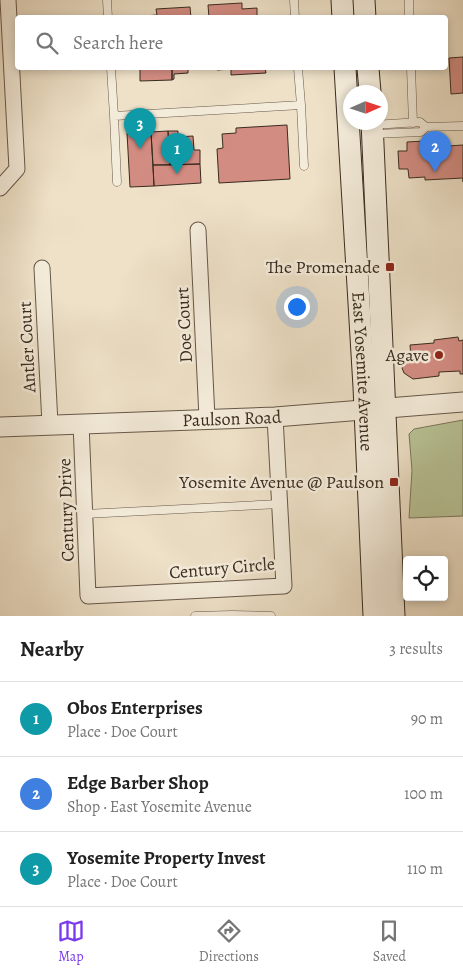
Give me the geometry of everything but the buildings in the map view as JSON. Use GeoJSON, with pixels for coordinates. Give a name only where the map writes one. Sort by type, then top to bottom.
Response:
{"type":"FeatureCollection","features":[{"type":"Feature","properties":{"kind":"main road"},"geometry":{"type":"LineString","coordinates":[[342,0],[342,15]]}},
{"type":"Feature","properties":{"kind":"main road"},"geometry":{"type":"LineString","coordinates":[[364,0],[365,15]]}},
{"type":"Feature","properties":{"kind":"main road","name":"East Yosemite Avenue"},"geometry":{"type":"LineString","coordinates":[[346,70],[394,616]]}},
{"type":"Feature","properties":{"kind":"main road"},"geometry":{"type":"LineString","coordinates":[[368,70],[369,85]]}},
{"type":"Feature","properties":{"kind":"main road","name":"East Yosemite Avenue"},"geometry":{"type":"LineString","coordinates":[[372,130],[375,409],[374,616]]}},
{"type":"Feature","properties":{"kind":"street"},"geometry":{"type":"LineString","coordinates":[[0,188],[17,169],[8,0]]}},
{"type":"Feature","properties":{"kind":"street","name":"Doe Court"},"geometry":{"type":"LineString","coordinates":[[198,230],[207,418]]}},
{"type":"Feature","properties":{"kind":"street","name":"Antler Court"},"geometry":{"type":"LineString","coordinates":[[42,268],[50,424]]}},
{"type":"Feature","properties":{"kind":"street","name":"Paulson Road"},"geometry":{"type":"LineString","coordinates":[[0,427],[275,416],[463,402]]}},
{"type":"Feature","properties":{"kind":"street","name":"Century Circle"},"geometry":{"type":"LineString","coordinates":[[88,596],[284,586],[275,416]]}},
{"type":"Feature","properties":{"kind":"street","name":"Century Drive"},"geometry":{"type":"LineString","coordinates":[[81,423],[88,596]]}},
{"type":"Feature","properties":{"kind":"lane"},"geometry":{"type":"LineString","coordinates":[[107,0],[108,15]]}},
{"type":"Feature","properties":{"kind":"lane"},"geometry":{"type":"LineString","coordinates":[[294,0],[295,15]]}},
{"type":"Feature","properties":{"kind":"lane"},"geometry":{"type":"LineString","coordinates":[[409,0],[409,15]]}},
{"type":"Feature","properties":{"kind":"lane"},"geometry":{"type":"LineString","coordinates":[[111,70],[117,182]]}},
{"type":"Feature","properties":{"kind":"lane"},"geometry":{"type":"LineString","coordinates":[[298,70],[304,166]]}},
{"type":"Feature","properties":{"kind":"lane"},"geometry":{"type":"LineString","coordinates":[[411,70],[412,122]]}},
{"type":"Feature","properties":{"kind":"lane"},"geometry":{"type":"LineString","coordinates":[[114,116],[301,105]]}},
{"type":"Feature","properties":{"kind":"lane"},"geometry":{"type":"LineString","coordinates":[[388,125],[420,122],[426,127],[463,126]]}},
{"type":"Feature","properties":{"kind":"lane"},"geometry":{"type":"LineString","coordinates":[[388,129],[421,132],[426,127]]}},
{"type":"Feature","properties":{"kind":"lane"},"geometry":{"type":"LineString","coordinates":[[85,514],[280,504]]}},
{"type":"Feature","properties":{"kind":"lane"},"geometry":{"type":"LineString","coordinates":[[195,616],[232,614],[272,616]]}},
{"type":"Feature","properties":{"kind":"green space"},"geometry":{"type":"Polygon","coordinates":[[[463,420],[463,516],[409,518],[412,470],[409,434],[414,429],[463,420]]]}},
{"type":"Feature","properties":{"kind":"place","name":"Yosemite Property Invest"},"geometry":{"type":"Point","coordinates":[140,149]}},
{"type":"Feature","properties":{"kind":"place","name":"Edge Barber Shop"},"geometry":{"type":"Point","coordinates":[435,172]}},
{"type":"Feature","properties":{"kind":"place","name":"Obos Enterprises"},"geometry":{"type":"Point","coordinates":[177,174]}},
{"type":"Feature","properties":{"kind":"place","name":"The Promenade"},"geometry":{"type":"Point","coordinates":[390,267]}},
{"type":"Feature","properties":{"kind":"place","name":"Agave"},"geometry":{"type":"Point","coordinates":[439,355]}},
{"type":"Feature","properties":{"kind":"place","name":"Yosemite Avenue @ Paulson"},"geometry":{"type":"Point","coordinates":[394,482]}}]}
